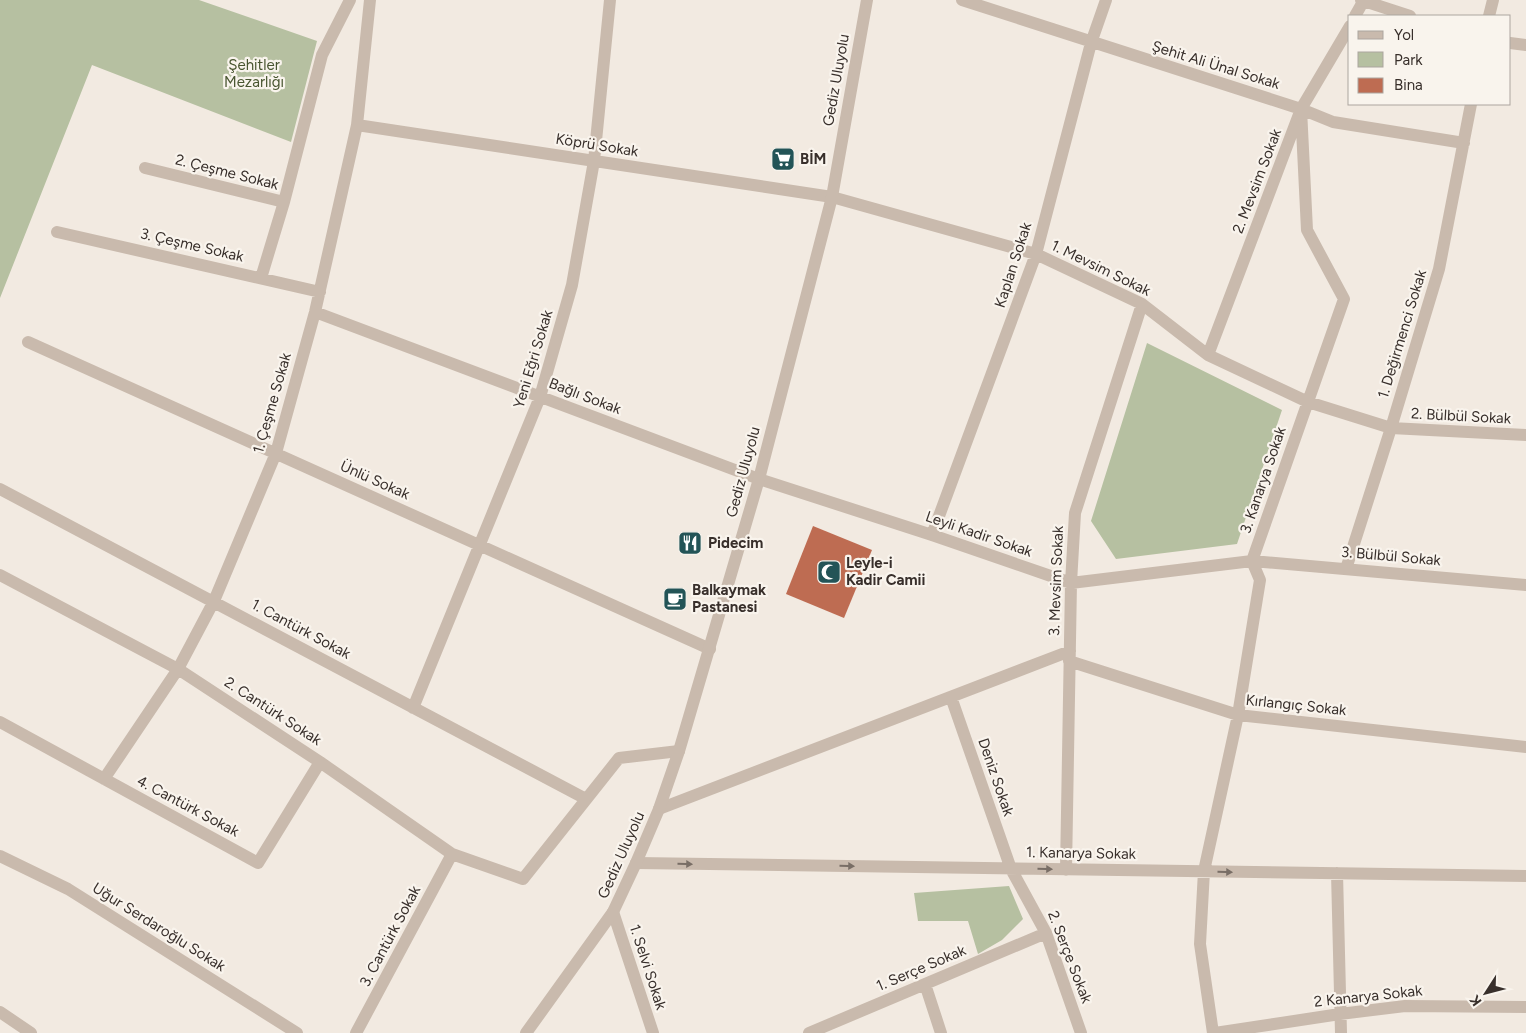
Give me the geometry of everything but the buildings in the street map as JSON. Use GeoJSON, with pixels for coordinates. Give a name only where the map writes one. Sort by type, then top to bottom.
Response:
{"type":"FeatureCollection","features":[{"type":"Feature","properties":{"kind":"street"},"geometry":{"type":"LineString","coordinates":[[284,202],[322,55],[350,0]]}},
{"type":"Feature","properties":{"kind":"street","name":"1. Çeşme Sokak"},"geometry":{"type":"LineString","coordinates":[[104,779],[178,669],[214,601],[276,453],[320,292],[357,125],[370,0]]}},
{"type":"Feature","properties":{"kind":"street","name":"Yeni Eğri Sokak"},"geometry":{"type":"LineString","coordinates":[[413,708],[540,397],[572,286],[594,161],[610,0]]}},
{"type":"Feature","properties":{"kind":"street","name":"Gediz Uluyolu"},"geometry":{"type":"LineString","coordinates":[[526,1033],[613,912],[659,809],[679,751],[759,479],[832,197],[867,0]]}},
{"type":"Feature","properties":{"kind":"street","name":"Şehit Ali Ünal Sokak"},"geometry":{"type":"LineString","coordinates":[[962,0],[1301,109],[1333,122],[1464,143]]}},
{"type":"Feature","properties":{"kind":"street","name":"Kaplan Sokak"},"geometry":{"type":"LineString","coordinates":[[932,535],[1036,254],[1091,43],[1106,0]]}},
{"type":"Feature","properties":{"kind":"street"},"geometry":{"type":"LineString","coordinates":[[1356,15],[1363,0],[1407,15]]}},
{"type":"Feature","properties":{"kind":"street"},"geometry":{"type":"LineString","coordinates":[[1489,15],[1493,0]]}},
{"type":"Feature","properties":{"kind":"street","name":"2. Mevsim Sokak"},"geometry":{"type":"LineString","coordinates":[[1208,355],[1301,109],[1348,29]]}},
{"type":"Feature","properties":{"kind":"street"},"geometry":{"type":"LineString","coordinates":[[1511,43],[1526,45]]}},
{"type":"Feature","properties":{"kind":"street","name":"1. Değirmenci Sokak"},"geometry":{"type":"LineString","coordinates":[[1346,568],[1391,428],[1438,269],[1471,105]]}},
{"type":"Feature","properties":{"kind":"street","name":"3. Kanarya Sokak"},"geometry":{"type":"LineString","coordinates":[[1252,561],[1344,299],[1307,230],[1301,109]]}},
{"type":"Feature","properties":{"kind":"street","name":"Köprü Sokak"},"geometry":{"type":"LineString","coordinates":[[357,125],[832,197]]}},
{"type":"Feature","properties":{"kind":"street","name":"2. Çeşme Sokak"},"geometry":{"type":"LineString","coordinates":[[145,168],[284,202],[261,278]]}},
{"type":"Feature","properties":{"kind":"street","name":"1. Mevsim Sokak"},"geometry":{"type":"LineString","coordinates":[[832,197],[1036,254],[1142,304],[1208,355],[1308,402]]}},
{"type":"Feature","properties":{"kind":"street","name":"3. Çeşme Sokak"},"geometry":{"type":"LineString","coordinates":[[57,232],[320,292]]}},
{"type":"Feature","properties":{"kind":"street","name":"3. Mevsim Sokak"},"geometry":{"type":"LineString","coordinates":[[1066,870],[1071,582],[1076,513],[1142,304]]}},
{"type":"Feature","properties":{"kind":"street","name":"Bağlı Sokak"},"geometry":{"type":"LineString","coordinates":[[315,312],[759,479]]}},
{"type":"Feature","properties":{"kind":"street","name":"Ünlü Sokak"},"geometry":{"type":"LineString","coordinates":[[28,342],[710,649]]}},
{"type":"Feature","properties":{"kind":"street","name":"2. Bülbül Sokak"},"geometry":{"type":"LineString","coordinates":[[1308,402],[1391,428],[1526,436]]}},
{"type":"Feature","properties":{"kind":"street","name":"Leyli Kadir Sokak"},"geometry":{"type":"LineString","coordinates":[[759,479],[1071,582],[1252,561]]}},
{"type":"Feature","properties":{"kind":"street","name":"1. Cantürk Sokak"},"geometry":{"type":"LineString","coordinates":[[0,489],[586,799]]}},
{"type":"Feature","properties":{"kind":"street"},"geometry":{"type":"LineString","coordinates":[[1214,1033],[1200,944],[1204,871],[1238,715],[1260,580],[1252,561]]}},
{"type":"Feature","properties":{"kind":"street","name":"3. Bülbül Sokak"},"geometry":{"type":"LineString","coordinates":[[1252,561],[1526,585]]}},
{"type":"Feature","properties":{"kind":"street","name":"2. Cantürk Sokak"},"geometry":{"type":"LineString","coordinates":[[0,574],[178,669],[320,762],[452,854],[523,879],[586,799]]}},
{"type":"Feature","properties":{"kind":"street"},"geometry":{"type":"LineString","coordinates":[[659,809],[951,697],[1070,656]]}},
{"type":"Feature","properties":{"kind":"street","name":"Kırlangıç Sokak"},"geometry":{"type":"LineString","coordinates":[[1070,656],[1238,715],[1526,747]]}},
{"type":"Feature","properties":{"kind":"street","name":"Deniz Sokak"},"geometry":{"type":"LineString","coordinates":[[951,697],[1011,869]]}},
{"type":"Feature","properties":{"kind":"street","name":"4. Cantürk Sokak"},"geometry":{"type":"LineString","coordinates":[[0,722],[258,863],[320,762]]}},
{"type":"Feature","properties":{"kind":"street"},"geometry":{"type":"LineString","coordinates":[[586,799],[619,758],[679,751]]}},
{"type":"Feature","properties":{"kind":"street","name":"3. Cantürk Sokak"},"geometry":{"type":"LineString","coordinates":[[356,1033],[452,854]]}},
{"type":"Feature","properties":{"kind":"street","name":"Uğur Serdaroğlu Sokak"},"geometry":{"type":"LineString","coordinates":[[0,856],[68,889],[297,1033]]}},
{"type":"Feature","properties":{"kind":"street","name":"1. Kanarya Sokak"},"geometry":{"type":"LineString","coordinates":[[636,863],[1526,876]]}},
{"type":"Feature","properties":{"kind":"street","name":"2. Serçe Sokak"},"geometry":{"type":"LineString","coordinates":[[1011,869],[1046,933],[1081,1033]]}},
{"type":"Feature","properties":{"kind":"street"},"geometry":{"type":"LineString","coordinates":[[1337,873],[1342,1033]]}},
{"type":"Feature","properties":{"kind":"street","name":"1. Selvi Sokak"},"geometry":{"type":"LineString","coordinates":[[613,912],[653,1033]]}},
{"type":"Feature","properties":{"kind":"street","name":"1. Serçe Sokak"},"geometry":{"type":"LineString","coordinates":[[809,1033],[1046,933]]}},
{"type":"Feature","properties":{"kind":"street"},"geometry":{"type":"LineString","coordinates":[[925,984],[941,1033]]}},
{"type":"Feature","properties":{"kind":"street","name":"2 Kanarya Sokak"},"geometry":{"type":"LineString","coordinates":[[1214,1033],[1405,1006],[1526,1008]]}},
{"type":"Feature","properties":{"kind":"street"},"geometry":{"type":"LineString","coordinates":[[0,1012],[30,1033]]}},
{"type":"Feature","properties":{"kind":"green space","name":"Şehitler Mezarlığı"},"geometry":{"type":"Polygon","coordinates":[[[0,0],[199,0],[317,41],[291,142],[92,65],[0,298],[0,0]]]}},
{"type":"Feature","properties":{"kind":"green space"},"geometry":{"type":"Polygon","coordinates":[[[1147,343],[1282,410],[1237,544],[1116,559],[1091,521],[1147,343]]]}},
{"type":"Feature","properties":{"kind":"green space"},"geometry":{"type":"Polygon","coordinates":[[[1009,886],[1023,919],[1002,940],[978,954],[968,921],[918,921],[914,893],[1009,886]]]}},
{"type":"Feature","properties":{"kind":"place","name":"BİM"},"geometry":{"type":"Point","coordinates":[783,159]}},
{"type":"Feature","properties":{"kind":"place","name":"Pidecim"},"geometry":{"type":"Point","coordinates":[690,543]}},
{"type":"Feature","properties":{"kind":"place","name":"Leyle-i Kadir Camii"},"geometry":{"type":"Point","coordinates":[829,572]}},
{"type":"Feature","properties":{"kind":"place","name":"Balkaymak Pastanesi"},"geometry":{"type":"Point","coordinates":[675,599]}}]}
